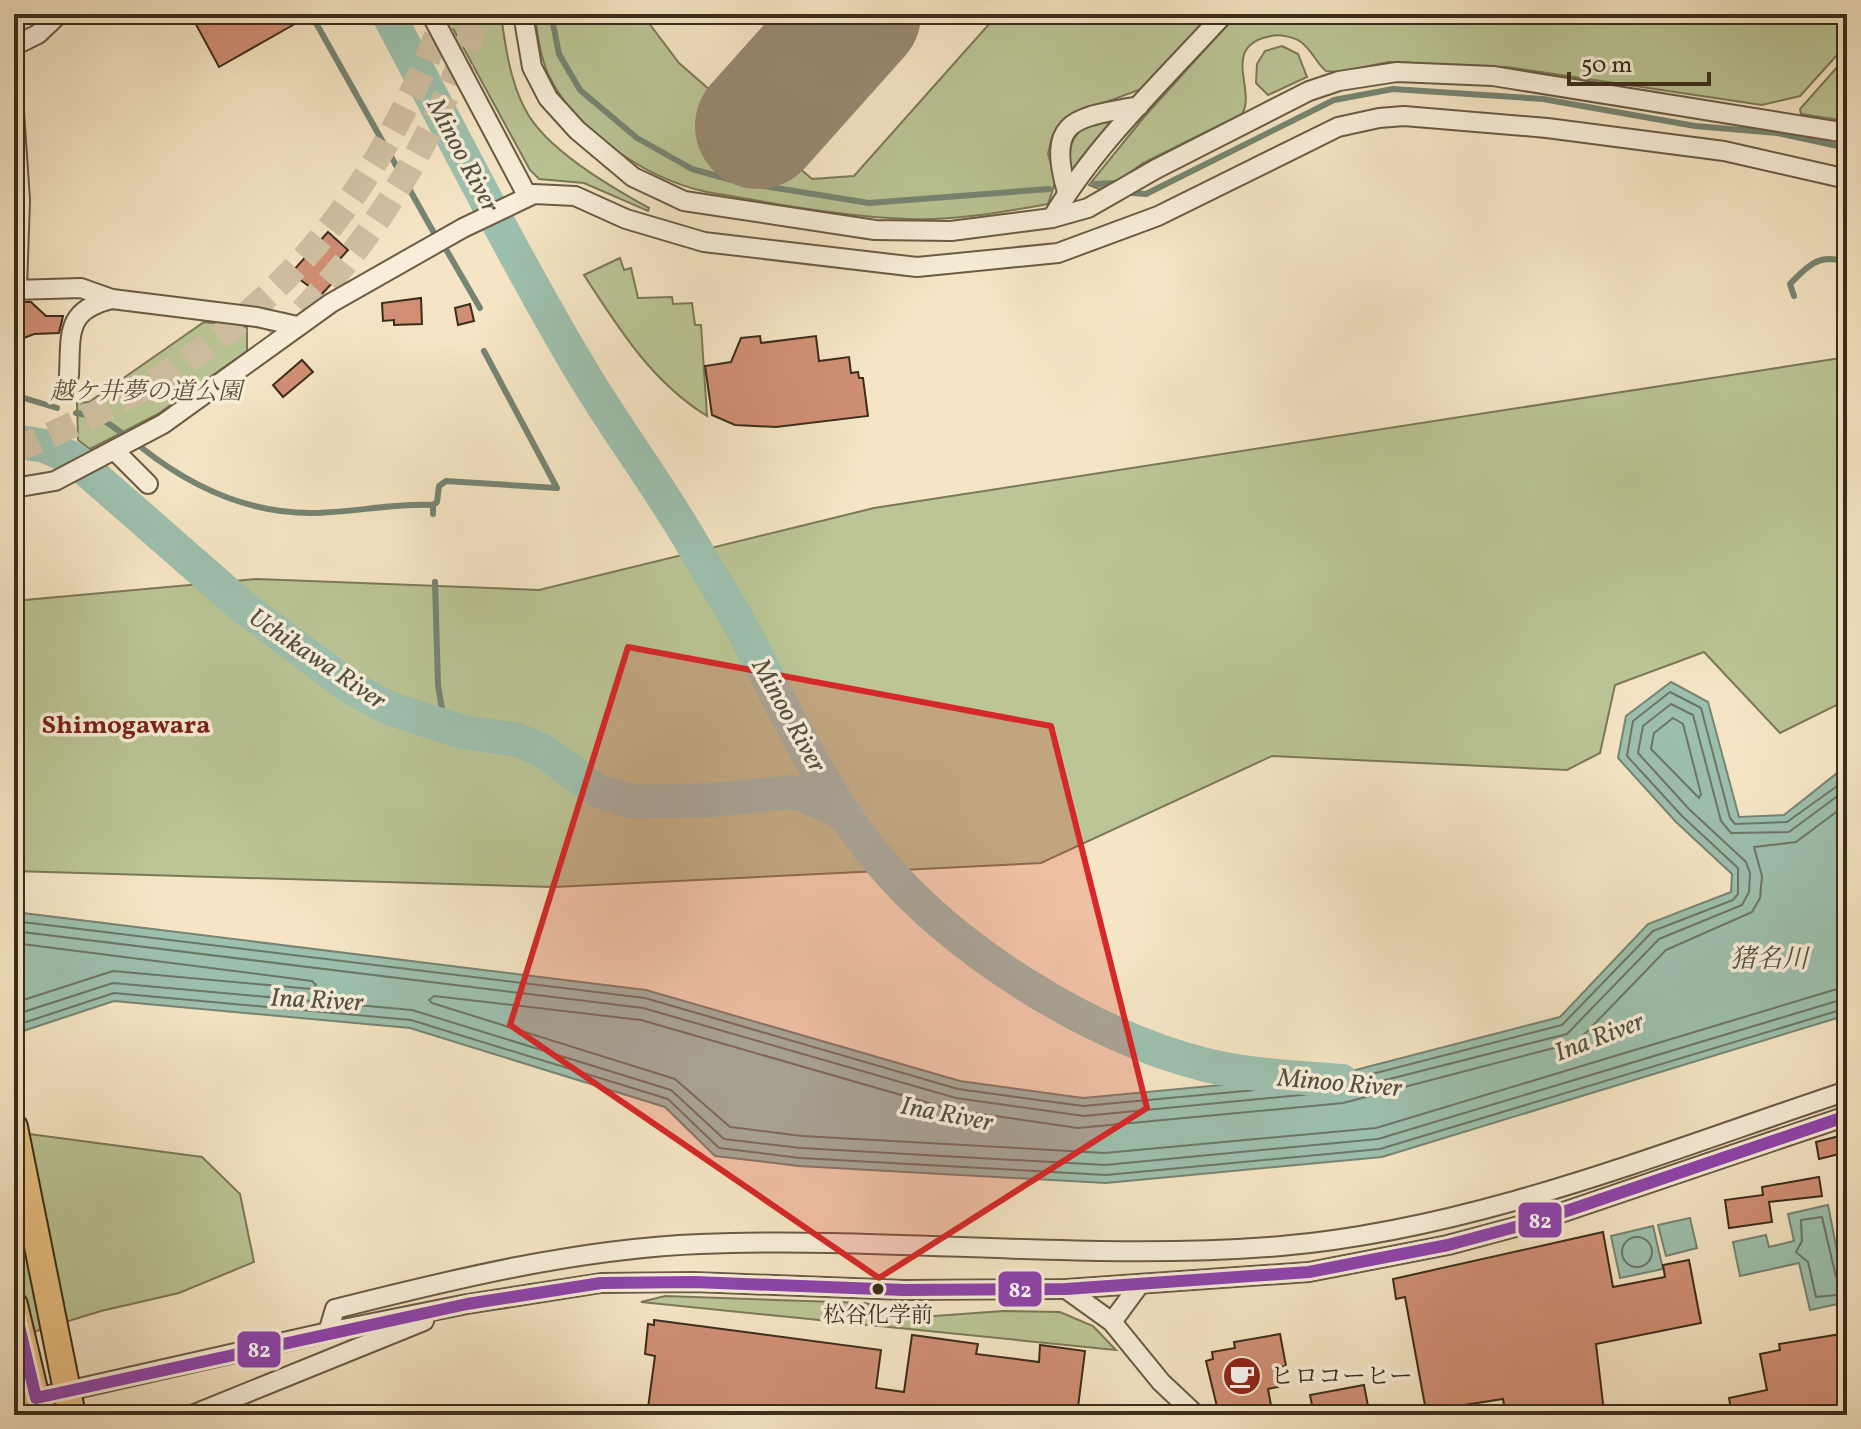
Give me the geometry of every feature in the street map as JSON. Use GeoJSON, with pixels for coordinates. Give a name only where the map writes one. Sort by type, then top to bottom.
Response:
{"type":"FeatureCollection","features":[{"type":"Feature","properties":{"kind":"highway"},"geometry":{"type":"LineString","coordinates":[[14,1127],[68,1391]]}},
{"type":"Feature","properties":{"kind":"highway"},"geometry":{"type":"LineString","coordinates":[[14,1305],[30,1401]]}},
{"type":"Feature","properties":{"kind":"street"},"geometry":{"type":"LineString","coordinates":[[14,46],[38,34],[59,14]]}},
{"type":"Feature","properties":{"kind":"street"},"geometry":{"type":"LineString","coordinates":[[431,14],[524,196]]}},
{"type":"Feature","properties":{"kind":"street"},"geometry":{"type":"LineString","coordinates":[[523,14],[532,67],[556,109],[625,171],[673,197],[823,224],[911,233],[1052,218],[1098,204],[1156,169],[1309,91],[1339,81],[1382,73],[1493,76],[1847,133]]}},
{"type":"Feature","properties":{"kind":"street"},"geometry":{"type":"LineString","coordinates":[[1052,218],[1067,192],[1139,106],[1224,14]]}},
{"type":"Feature","properties":{"kind":"street"},"geometry":{"type":"LineString","coordinates":[[1067,192],[1058,155],[1062,138],[1072,123],[1086,116],[1139,106]]}},
{"type":"Feature","properties":{"kind":"street"},"geometry":{"type":"LineString","coordinates":[[14,112],[16,290],[81,288],[112,299],[257,317],[297,326]]}},
{"type":"Feature","properties":{"kind":"street"},"geometry":{"type":"LineString","coordinates":[[14,488],[46,484],[110,453],[188,407],[297,326],[463,228],[524,196],[575,196],[626,219],[704,242],[917,267],[1058,253],[1158,216],[1338,127],[1379,118],[1404,116],[1547,128],[1724,151],[1847,179]]}},
{"type":"Feature","properties":{"kind":"street"},"geometry":{"type":"LineString","coordinates":[[69,375],[71,332],[75,318],[90,305],[112,299]]}},
{"type":"Feature","properties":{"kind":"street"},"geometry":{"type":"LineString","coordinates":[[110,453],[148,484]]}},
{"type":"Feature","properties":{"kind":"street"},"geometry":{"type":"LineString","coordinates":[[328,1332],[335,1309],[417,1288],[606,1253],[699,1244],[1168,1252],[1283,1246],[1398,1230],[1516,1200],[1847,1091]]}},
{"type":"Feature","properties":{"kind":"street"},"geometry":{"type":"LineString","coordinates":[[30,1401],[328,1332],[467,1304],[617,1283],[694,1282],[904,1290],[1066,1289],[1309,1272],[1448,1245],[1534,1222],[1847,1116]]}},
{"type":"Feature","properties":{"kind":"street"},"geometry":{"type":"LineString","coordinates":[[1112,1322],[1140,1284]]}},
{"type":"Feature","properties":{"kind":"street"},"geometry":{"type":"LineString","coordinates":[[1066,1289],[1112,1322],[1161,1382],[1196,1415]]}},
{"type":"Feature","properties":{"kind":"street"},"geometry":{"type":"LineString","coordinates":[[192,1415],[467,1304]]}},
{"type":"Feature","properties":{"kind":"street"},"geometry":{"type":"LineString","coordinates":[[68,1391],[82,1415]]}},
{"type":"Feature","properties":{"kind":"highlighted area"},"geometry":{"type":"Polygon","coordinates":[[[628,647],[1051,726],[1147,1108],[879,1278],[510,1025],[628,647]]]}},
{"type":"Feature","properties":{"kind":"green space"},"geometry":{"type":"Polygon","coordinates":[[[445,14],[501,14],[515,87],[535,124],[580,166],[649,208],[648,211],[584,183],[539,179],[530,170],[445,14]]]}},
{"type":"Feature","properties":{"kind":"green space"},"geometry":{"type":"Polygon","coordinates":[[[535,14],[642,14],[679,63],[812,179],[854,176],[998,14],[1213,14],[1144,88],[1066,117],[1052,137],[1048,154],[1056,180],[1048,204],[926,219],[832,212],[707,192],[684,186],[637,164],[594,133],[560,95],[543,59],[535,14]]]}},
{"type":"Feature","properties":{"kind":"green space"},"geometry":{"type":"Polygon","coordinates":[[[1237,14],[1847,14],[1847,44],[1800,96],[1762,105],[1507,67],[1389,62],[1338,72],[1326,71],[1301,42],[1287,36],[1271,36],[1255,41],[1243,59],[1246,93],[1242,114],[1143,163],[1112,185],[1099,189],[1089,185],[1144,117],[1237,14]]]}},
{"type":"Feature","properties":{"kind":"green space"},"geometry":{"type":"Polygon","coordinates":[[[1282,46],[1298,54],[1307,77],[1268,95],[1256,83],[1257,64],[1265,51],[1282,46]]]}},
{"type":"Feature","properties":{"kind":"green space"},"geometry":{"type":"Polygon","coordinates":[[[1847,56],[1847,121],[1801,114],[1800,109],[1847,56]]]}},
{"type":"Feature","properties":{"kind":"green space"},"geometry":{"type":"Polygon","coordinates":[[[1102,120],[1114,125],[1071,174],[1070,154],[1074,139],[1084,128],[1102,120]]]}},
{"type":"Feature","properties":{"kind":"green space"},"geometry":{"type":"Polygon","coordinates":[[[620,258],[624,270],[631,268],[638,298],[672,297],[673,304],[692,303],[695,325],[701,325],[707,416],[653,371],[584,275],[620,258]]]}},
{"type":"Feature","properties":{"kind":"green space","name":"越ケ井夢の道公園"},"geometry":{"type":"Polygon","coordinates":[[[204,322],[247,327],[247,351],[158,414],[90,449],[78,440],[77,403],[89,402],[204,322]]]}},
{"type":"Feature","properties":{"kind":"green space"},"geometry":{"type":"Polygon","coordinates":[[[1847,357],[1847,700],[1780,733],[1704,652],[1615,685],[1600,753],[1567,770],[1272,756],[1041,863],[554,887],[14,871],[14,601],[257,579],[539,590],[874,508],[1847,357]]]}},
{"type":"Feature","properties":{"kind":"green space"},"geometry":{"type":"Polygon","coordinates":[[[14,1132],[202,1157],[240,1194],[254,1262],[179,1293],[101,1311],[14,1338],[14,1132]]]}},
{"type":"Feature","properties":{"kind":"green space"},"geometry":{"type":"Polygon","coordinates":[[[665,1296],[865,1303],[921,1317],[1003,1311],[1060,1312],[1093,1326],[1116,1350],[641,1302],[665,1296]]]}},
{"type":"Feature","properties":{"kind":"water","name":"猪名川"},"geometry":{"type":"Polygon","coordinates":[[[1671,682],[1708,702],[1739,817],[1784,815],[1836,774],[1847,770],[1847,1015],[1382,1157],[1106,1183],[799,1166],[715,1156],[665,1107],[410,1028],[114,1001],[14,1034],[14,912],[646,990],[960,1081],[1083,1098],[1340,1074],[1560,1017],[1648,924],[1731,892],[1732,874],[1676,822],[1618,758],[1626,716],[1671,682]]]}},
{"type":"Feature","properties":{"kind":"water"},"geometry":{"type":"Polygon","coordinates":[[[1828,1205],[1847,1302],[1810,1310],[1799,1263],[1740,1276],[1733,1242],[1766,1235],[1769,1247],[1794,1241],[1788,1214],[1828,1205]]]}},
{"type":"Feature","properties":{"kind":"water"},"geometry":{"type":"Polygon","coordinates":[[[1690,1218],[1697,1248],[1666,1256],[1658,1225],[1690,1218]]]}},
{"type":"Feature","properties":{"kind":"water"},"geometry":{"type":"Polygon","coordinates":[[[1653,1226],[1663,1269],[1620,1278],[1611,1236],[1653,1226]]]}},
{"type":"Feature","properties":{"kind":"building"},"geometry":{"type":"Polygon","coordinates":[[[202,14],[286,14],[293,25],[219,67],[193,19],[202,14]]]}},
{"type":"Feature","properties":{"kind":"building"},"geometry":{"type":"Polygon","coordinates":[[[328,232],[348,250],[329,271],[337,278],[321,295],[291,273],[328,232]]]}},
{"type":"Feature","properties":{"kind":"building"},"geometry":{"type":"Polygon","coordinates":[[[421,298],[422,324],[394,325],[394,320],[383,321],[382,303],[421,298]]]}},
{"type":"Feature","properties":{"kind":"building"},"geometry":{"type":"Polygon","coordinates":[[[14,302],[31,302],[46,316],[63,316],[59,333],[34,334],[14,342],[14,302]]]}},
{"type":"Feature","properties":{"kind":"building"},"geometry":{"type":"Polygon","coordinates":[[[470,304],[474,321],[458,325],[455,308],[470,304]]]}},
{"type":"Feature","properties":{"kind":"building"},"geometry":{"type":"Polygon","coordinates":[[[760,336],[761,343],[816,336],[819,361],[849,357],[851,373],[858,372],[859,378],[863,378],[868,416],[776,427],[735,425],[712,415],[705,366],[731,362],[741,338],[760,336]]]}},
{"type":"Feature","properties":{"kind":"building"},"geometry":{"type":"Polygon","coordinates":[[[302,360],[313,372],[283,397],[273,385],[302,360]]]}},
{"type":"Feature","properties":{"kind":"building"},"geometry":{"type":"Polygon","coordinates":[[[1847,1134],[1847,1152],[1819,1159],[1816,1142],[1847,1134]]]}},
{"type":"Feature","properties":{"kind":"building"},"geometry":{"type":"Polygon","coordinates":[[[1819,1177],[1822,1196],[1769,1202],[1772,1222],[1729,1228],[1725,1200],[1763,1195],[1762,1187],[1819,1177]]]}},
{"type":"Feature","properties":{"kind":"building"},"geometry":{"type":"Polygon","coordinates":[[[1603,1232],[1613,1287],[1665,1277],[1663,1265],[1689,1260],[1701,1323],[1596,1344],[1604,1412],[1548,1415],[1547,1408],[1506,1415],[1503,1399],[1426,1411],[1405,1297],[1396,1299],[1393,1279],[1603,1232]]]}},
{"type":"Feature","properties":{"kind":"building"},"geometry":{"type":"Polygon","coordinates":[[[654,1320],[881,1350],[876,1388],[904,1392],[912,1335],[978,1344],[976,1354],[1039,1362],[1040,1345],[1085,1351],[1077,1415],[647,1415],[655,1356],[645,1354],[648,1324],[654,1325],[654,1320]]]}},
{"type":"Feature","properties":{"kind":"building"},"geometry":{"type":"Polygon","coordinates":[[[1847,1333],[1847,1415],[1732,1415],[1729,1398],[1767,1390],[1760,1354],[1780,1350],[1779,1344],[1847,1333]]]}},
{"type":"Feature","properties":{"kind":"building","name":"ヒロコーヒー"},"geometry":{"type":"Polygon","coordinates":[[[1280,1334],[1286,1366],[1274,1368],[1278,1387],[1268,1389],[1271,1405],[1252,1408],[1253,1415],[1219,1415],[1206,1361],[1213,1359],[1212,1352],[1235,1348],[1234,1342],[1280,1334]]]}},
{"type":"Feature","properties":{"kind":"building"},"geometry":{"type":"Polygon","coordinates":[[[1364,1385],[1368,1406],[1314,1415],[1310,1395],[1364,1385]]]}},
{"type":"Feature","properties":{"kind":"waterway"},"geometry":{"type":"LineString","coordinates":[[311,14],[434,233]]}},
{"type":"Feature","properties":{"kind":"waterway","name":"Minoo River"},"geometry":{"type":"LineString","coordinates":[[388,14],[554,324],[731,609],[821,777],[877,858],[908,892],[984,957],[1027,986],[1116,1034],[1162,1052],[1223,1069],[1342,1081]]}},
{"type":"Feature","properties":{"kind":"waterway"},"geometry":{"type":"LineString","coordinates":[[551,14],[559,54],[580,90],[637,138],[692,169],[739,182],[869,203],[1049,189]]}},
{"type":"Feature","properties":{"kind":"waterway"},"geometry":{"type":"LineString","coordinates":[[1132,193],[1146,194],[1334,100],[1393,89],[1543,99],[1695,126],[1777,133],[1847,148]]}},
{"type":"Feature","properties":{"kind":"waterway"},"geometry":{"type":"LineString","coordinates":[[1095,184],[1114,183]]}},
{"type":"Feature","properties":{"kind":"waterway"},"geometry":{"type":"LineString","coordinates":[[447,251],[480,308]]}},
{"type":"Feature","properties":{"kind":"waterway"},"geometry":{"type":"LineString","coordinates":[[1794,296],[1790,284],[1809,266],[1830,259],[1847,263]]}},
{"type":"Feature","properties":{"kind":"waterway"},"geometry":{"type":"LineString","coordinates":[[433,505],[437,502],[439,486],[446,481],[557,488],[484,351]]}},
{"type":"Feature","properties":{"kind":"waterway"},"geometry":{"type":"LineString","coordinates":[[14,395],[57,408]]}},
{"type":"Feature","properties":{"kind":"waterway"},"geometry":{"type":"LineString","coordinates":[[76,413],[99,417],[122,433]]}},
{"type":"Feature","properties":{"kind":"waterway","name":"Uchikawa River"},"geometry":{"type":"LineString","coordinates":[[14,441],[45,446],[74,459],[242,606],[347,685],[388,708],[463,732],[518,740],[543,751],[598,791],[634,802],[714,800],[791,792],[846,815]]}},
{"type":"Feature","properties":{"kind":"waterway"},"geometry":{"type":"LineString","coordinates":[[142,448],[200,485],[221,495],[265,508],[311,513],[433,505],[433,514]]}},
{"type":"Feature","properties":{"kind":"waterway"},"geometry":{"type":"LineString","coordinates":[[435,582],[438,685],[445,727]]}},
{"type":"Feature","properties":{"kind":"runway"},"geometry":{"type":"LineString","coordinates":[[758,126],[858,14]]}},
{"type":"Feature","properties":{"kind":"tunnel"},"geometry":{"type":"LineString","coordinates":[[14,450],[92,416],[162,377],[225,333],[281,283],[331,226],[374,163],[412,93],[445,14]]}},
{"type":"Feature","properties":{"kind":"tunnel"},"geometry":{"type":"LineString","coordinates":[[274,338],[342,267],[397,189],[442,104],[479,14]]}},
{"type":"Feature","properties":{"kind":"transit line","name":"82"},"geometry":{"type":"LineString","coordinates":[[14,1305],[36,1398],[467,1304],[601,1283],[694,1282],[904,1290],[1066,1289],[1309,1272],[1448,1245],[1534,1222],[1847,1116]]}},
{"type":"Feature","properties":{"kind":"place","name":"松谷化学前"},"geometry":{"type":"Point","coordinates":[878,1289]}},
{"type":"Feature","properties":{"kind":"place","name":"ヒロコーヒー"},"geometry":{"type":"Point","coordinates":[1242,1376]}},
{"type":"Feature","properties":{"kind":"district","name":"Shimogawara"},"geometry":{"type":"Point","coordinates":[126,724]}},
{"type":"Feature","properties":{"kind":"water label","name":"Ina River"},"geometry":{"type":"Point","coordinates":[317,999]}},
{"type":"Feature","properties":{"kind":"water label","name":"Ina River"},"geometry":{"type":"Point","coordinates":[1599,1036]}},
{"type":"Feature","properties":{"kind":"water label","name":"Ina River"},"geometry":{"type":"Point","coordinates":[947,1113]}}]}
